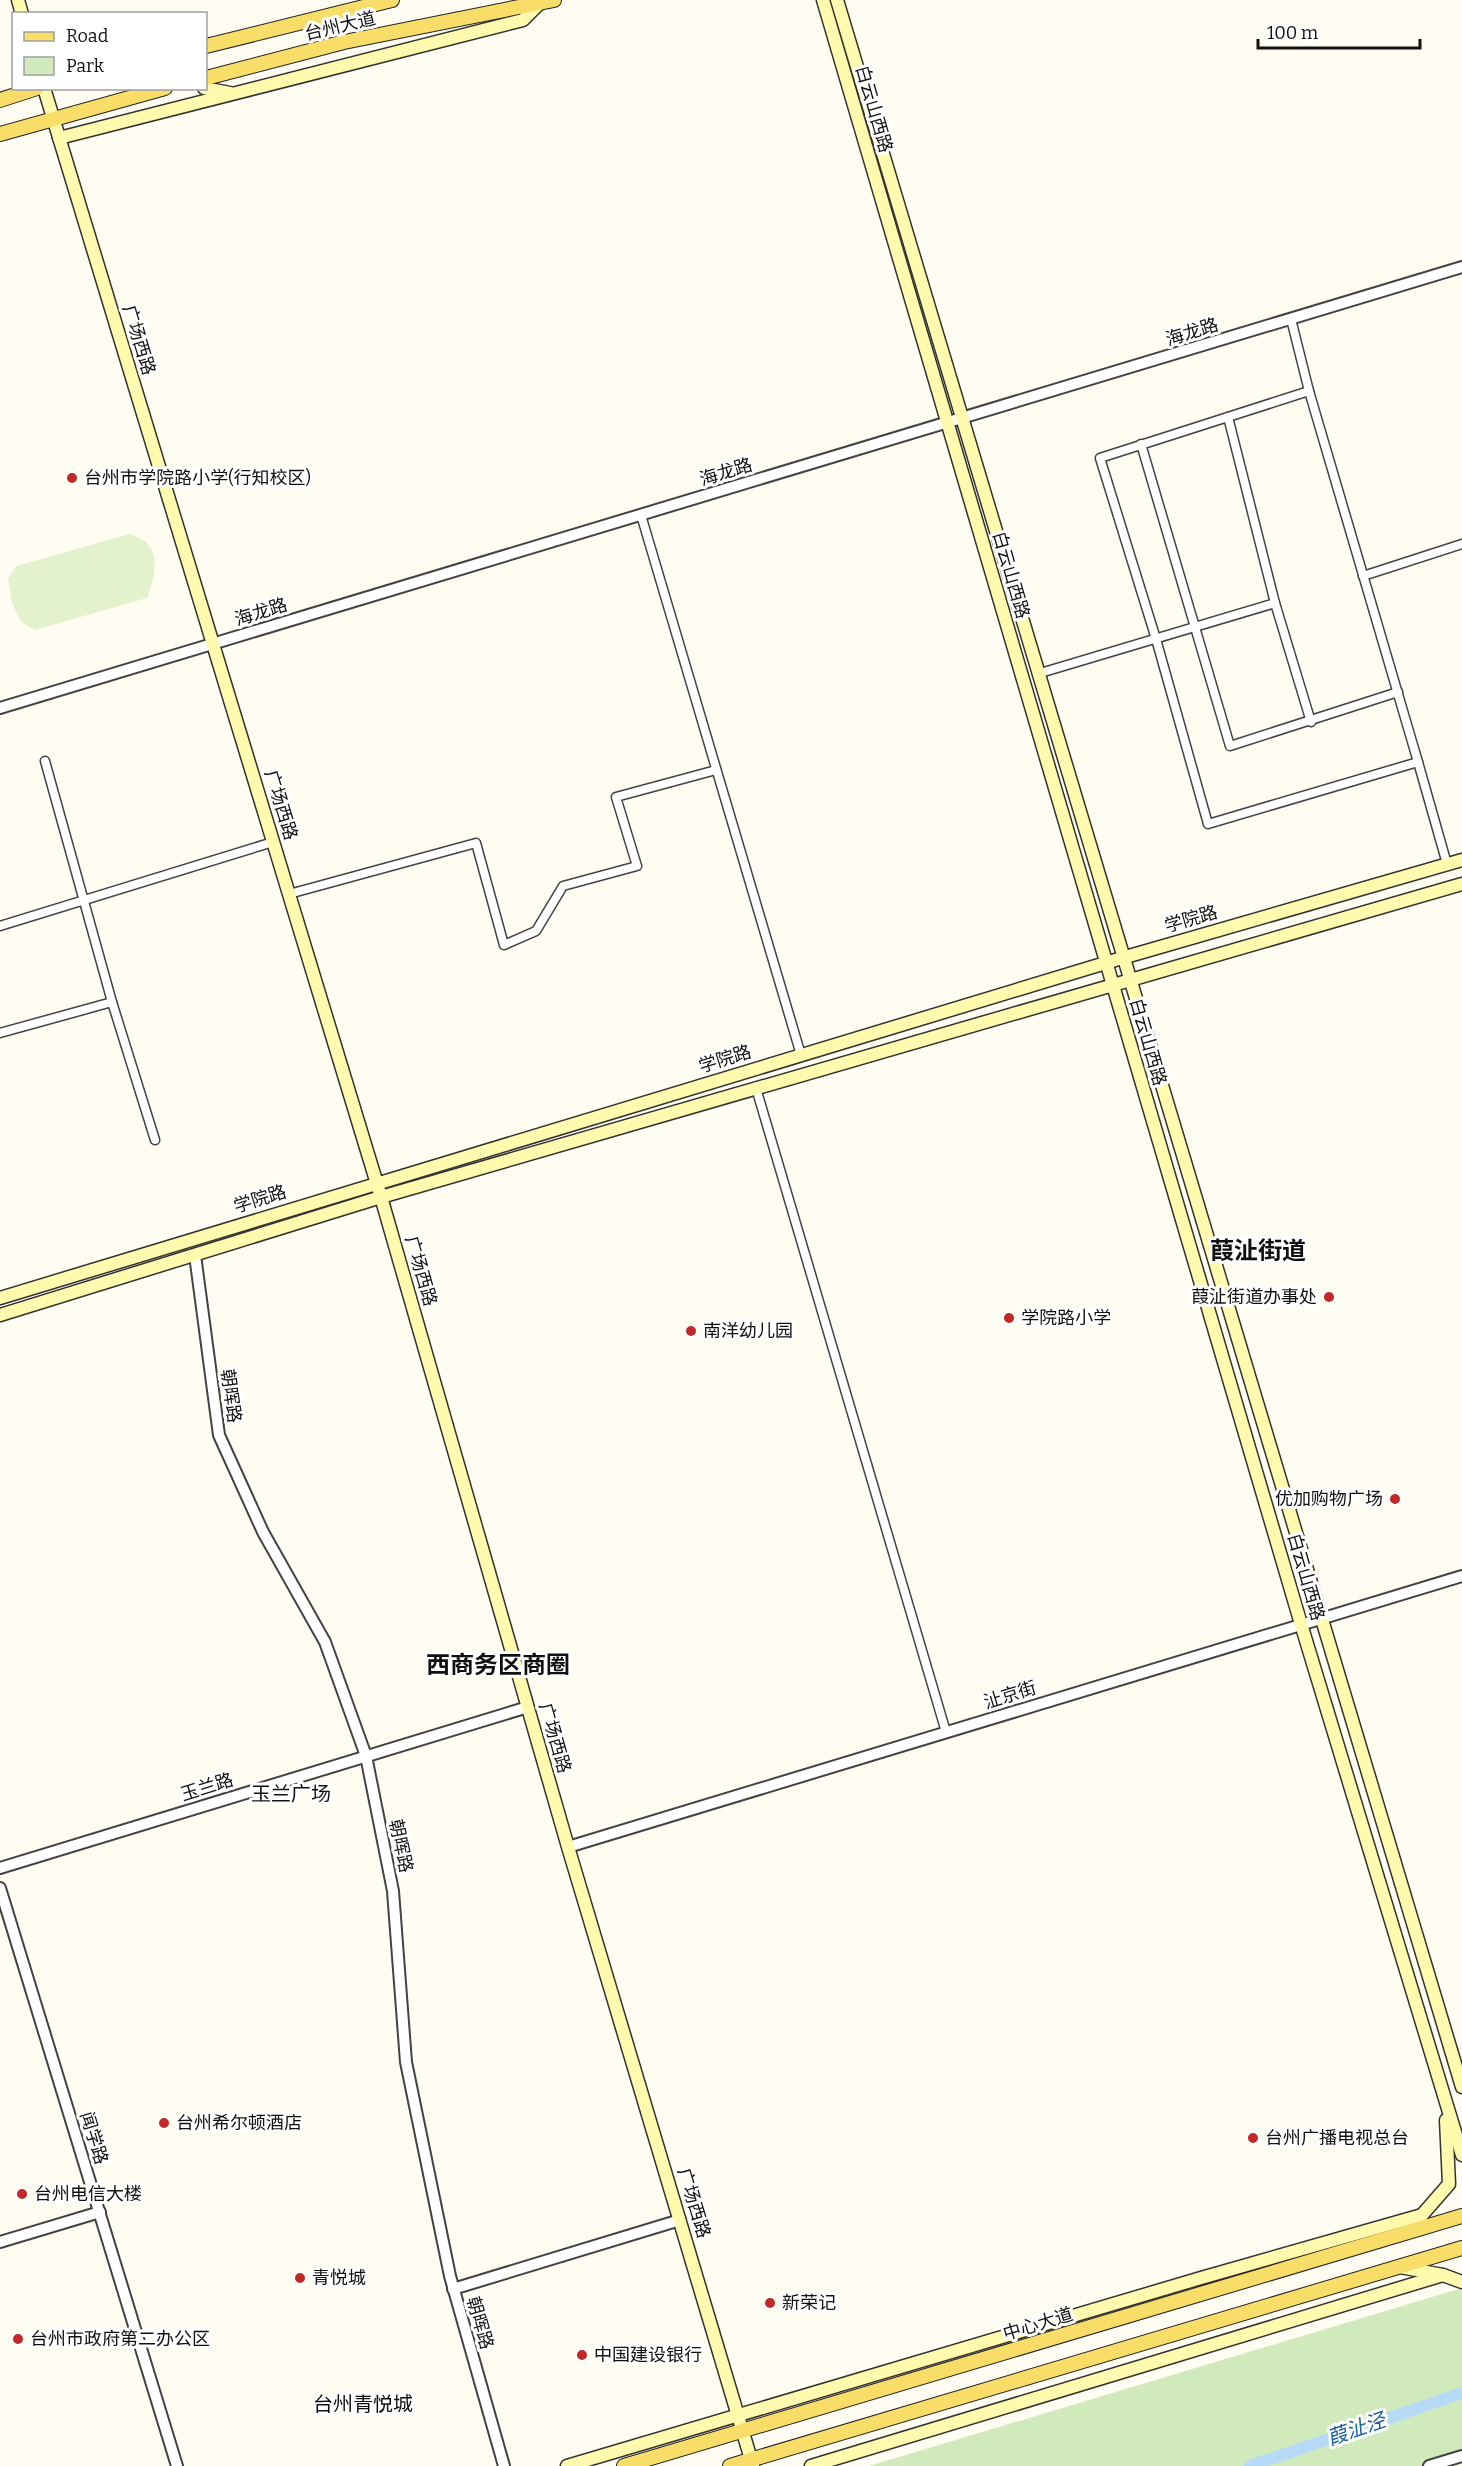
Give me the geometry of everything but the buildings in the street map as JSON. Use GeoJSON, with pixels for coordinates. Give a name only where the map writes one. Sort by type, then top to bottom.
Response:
{"type":"FeatureCollection","features":[{"type":"Feature","properties":{"kind":"main road"},"geometry":{"type":"LineString","coordinates":[[360,7],[374,0]]}},
{"type":"Feature","properties":{"kind":"main road","name":"台州大道"},"geometry":{"type":"LineString","coordinates":[[207,46],[392,0]]}},
{"type":"Feature","properties":{"kind":"main road","name":"白云山西路"},"geometry":{"type":"LineString","coordinates":[[823,0],[1301,1624],[1462,2155]]}},
{"type":"Feature","properties":{"kind":"main road","name":"白云山西路"},"geometry":{"type":"LineString","coordinates":[[837,0],[1122,958],[1462,2087]]}},
{"type":"Feature","properties":{"kind":"main road"},"geometry":{"type":"LineString","coordinates":[[59,138],[523,20],[547,1]]}},
{"type":"Feature","properties":{"kind":"main road","name":"台州大道"},"geometry":{"type":"LineString","coordinates":[[207,78],[344,42],[547,1]]}},
{"type":"Feature","properties":{"kind":"main road"},"geometry":{"type":"LineString","coordinates":[[207,88],[235,93]]}},
{"type":"Feature","properties":{"kind":"main road"},"geometry":{"type":"LineString","coordinates":[[0,99],[30,90]]}},
{"type":"Feature","properties":{"kind":"main road","name":"广场西路"},"geometry":{"type":"LineString","coordinates":[[45,90],[377,1182],[568,1847],[752,2463]]}},
{"type":"Feature","properties":{"kind":"main road"},"geometry":{"type":"LineString","coordinates":[[0,134],[158,90]]}},
{"type":"Feature","properties":{"kind":"main road","name":"学院路"},"geometry":{"type":"LineString","coordinates":[[0,1298],[1122,958],[1462,860]]}},
{"type":"Feature","properties":{"kind":"main road","name":"学院路"},"geometry":{"type":"LineString","coordinates":[[0,1315],[381,1197],[1462,884]]}},
{"type":"Feature","properties":{"kind":"main road","name":"白云山西路"},"geometry":{"type":"LineString","coordinates":[[1384,2239],[1422,2214],[1449,2184],[1448,2138],[1443,2092]]}},
{"type":"Feature","properties":{"kind":"main road"},"geometry":{"type":"LineString","coordinates":[[567,2466],[1422,2214]]}},
{"type":"Feature","properties":{"kind":"main road","name":"中心大道"},"geometry":{"type":"LineString","coordinates":[[624,2466],[1462,2216]]}},
{"type":"Feature","properties":{"kind":"main road"},"geometry":{"type":"LineString","coordinates":[[730,2466],[752,2463],[1462,2248]]}},
{"type":"Feature","properties":{"kind":"main road"},"geometry":{"type":"LineString","coordinates":[[1400,2267],[1443,2275],[1462,2282]]}},
{"type":"Feature","properties":{"kind":"main road"},"geometry":{"type":"LineString","coordinates":[[811,2466],[1443,2275]]}},
{"type":"Feature","properties":{"kind":"street","name":"海龙路"},"geometry":{"type":"LineString","coordinates":[[0,708],[1462,267]]}},
{"type":"Feature","properties":{"kind":"street"},"geometry":{"type":"LineString","coordinates":[[1292,319],[1309,391],[1447,864]]}},
{"type":"Feature","properties":{"kind":"street"},"geometry":{"type":"LineString","coordinates":[[1309,391],[1100,458],[1156,639],[1208,824],[1418,762]]}},
{"type":"Feature","properties":{"kind":"street"},"geometry":{"type":"LineString","coordinates":[[1227,417],[1275,603],[1311,722]]}},
{"type":"Feature","properties":{"kind":"street"},"geometry":{"type":"LineString","coordinates":[[1141,444],[1197,627],[1230,746],[1311,722],[1398,692]]}},
{"type":"Feature","properties":{"kind":"street"},"geometry":{"type":"LineString","coordinates":[[641,515],[801,1055]]}},
{"type":"Feature","properties":{"kind":"street"},"geometry":{"type":"LineString","coordinates":[[1363,576],[1462,544]]}},
{"type":"Feature","properties":{"kind":"street"},"geometry":{"type":"LineString","coordinates":[[1037,674],[1275,603]]}},
{"type":"Feature","properties":{"kind":"street"},"geometry":{"type":"LineString","coordinates":[[45,761],[112,1002],[155,1140]]}},
{"type":"Feature","properties":{"kind":"street"},"geometry":{"type":"LineString","coordinates":[[289,894],[476,843],[504,945],[536,931],[563,886],[637,866],[615,797],[716,770]]}},
{"type":"Feature","properties":{"kind":"street"},"geometry":{"type":"LineString","coordinates":[[0,926],[273,842]]}},
{"type":"Feature","properties":{"kind":"street"},"geometry":{"type":"LineString","coordinates":[[0,1033],[112,1002]]}},
{"type":"Feature","properties":{"kind":"street"},"geometry":{"type":"LineString","coordinates":[[756,1089],[946,1732]]}},
{"type":"Feature","properties":{"kind":"street","name":"朝晖路"},"geometry":{"type":"LineString","coordinates":[[195,1255],[219,1435],[263,1532],[325,1642],[366,1756],[393,1891],[406,2062],[453,2289],[504,2466]]}},
{"type":"Feature","properties":{"kind":"street","name":"沚京街"},"geometry":{"type":"LineString","coordinates":[[568,1847],[1462,1576]]}},
{"type":"Feature","properties":{"kind":"street","name":"玉兰路"},"geometry":{"type":"LineString","coordinates":[[0,1868],[528,1707]]}},
{"type":"Feature","properties":{"kind":"street","name":"闻学路"},"geometry":{"type":"LineString","coordinates":[[0,1888],[177,2466]]}},
{"type":"Feature","properties":{"kind":"street"},"geometry":{"type":"LineString","coordinates":[[0,2242],[100,2212]]}},
{"type":"Feature","properties":{"kind":"street"},"geometry":{"type":"LineString","coordinates":[[453,2289],[680,2220]]}},
{"type":"Feature","properties":{"kind":"street"},"geometry":{"type":"LineString","coordinates":[[1429,2466],[1462,2456]]}},
{"type":"Feature","properties":{"kind":"green space"},"geometry":{"type":"Polygon","coordinates":[[[130,534],[147,543],[154,556],[153,578],[147,598],[35,630],[21,622],[12,603],[8,579],[16,566],[130,534]]]}},
{"type":"Feature","properties":{"kind":"green space"},"geometry":{"type":"Polygon","coordinates":[[[1462,2288],[1462,2456],[1429,2466],[869,2466],[1462,2288]]]}},
{"type":"Feature","properties":{"kind":"waterway","name":"葭沚泾"},"geometry":{"type":"LineString","coordinates":[[1250,2466],[1462,2393]]}},
{"type":"Feature","properties":{"kind":"place","name":"台州市学院路小学(行知校区)"},"geometry":{"type":"Point","coordinates":[72,478]}},
{"type":"Feature","properties":{"kind":"place","name":"葭沚街道办事处"},"geometry":{"type":"Point","coordinates":[1329,1297]}},
{"type":"Feature","properties":{"kind":"place","name":"学院路小学"},"geometry":{"type":"Point","coordinates":[1009,1318]}},
{"type":"Feature","properties":{"kind":"place","name":"南洋幼儿园"},"geometry":{"type":"Point","coordinates":[691,1331]}},
{"type":"Feature","properties":{"kind":"place","name":"优加购物广场"},"geometry":{"type":"Point","coordinates":[1395,1499]}},
{"type":"Feature","properties":{"kind":"place","name":"台州希尔顿酒店"},"geometry":{"type":"Point","coordinates":[164,2123]}},
{"type":"Feature","properties":{"kind":"place","name":"台州广播电视总台"},"geometry":{"type":"Point","coordinates":[1253,2138]}},
{"type":"Feature","properties":{"kind":"place","name":"台州电信大楼"},"geometry":{"type":"Point","coordinates":[22,2194]}},
{"type":"Feature","properties":{"kind":"place","name":"青悦城"},"geometry":{"type":"Point","coordinates":[300,2278]}},
{"type":"Feature","properties":{"kind":"place","name":"新荣记"},"geometry":{"type":"Point","coordinates":[770,2303]}},
{"type":"Feature","properties":{"kind":"place","name":"台州市政府第二办公区"},"geometry":{"type":"Point","coordinates":[18,2339]}},
{"type":"Feature","properties":{"kind":"place","name":"中国建设银行"},"geometry":{"type":"Point","coordinates":[582,2355]}},
{"type":"Feature","properties":{"kind":"district","name":"葭沚街道"},"geometry":{"type":"Point","coordinates":[1258,1251]}},
{"type":"Feature","properties":{"kind":"district","name":"西商务区商圈"},"geometry":{"type":"Point","coordinates":[498,1665]}},
{"type":"Feature","properties":{"kind":"district","name":"玉兰广场"},"geometry":{"type":"Point","coordinates":[291,1794]}},
{"type":"Feature","properties":{"kind":"district","name":"台州青悦城"},"geometry":{"type":"Point","coordinates":[363,2404]}}]}
